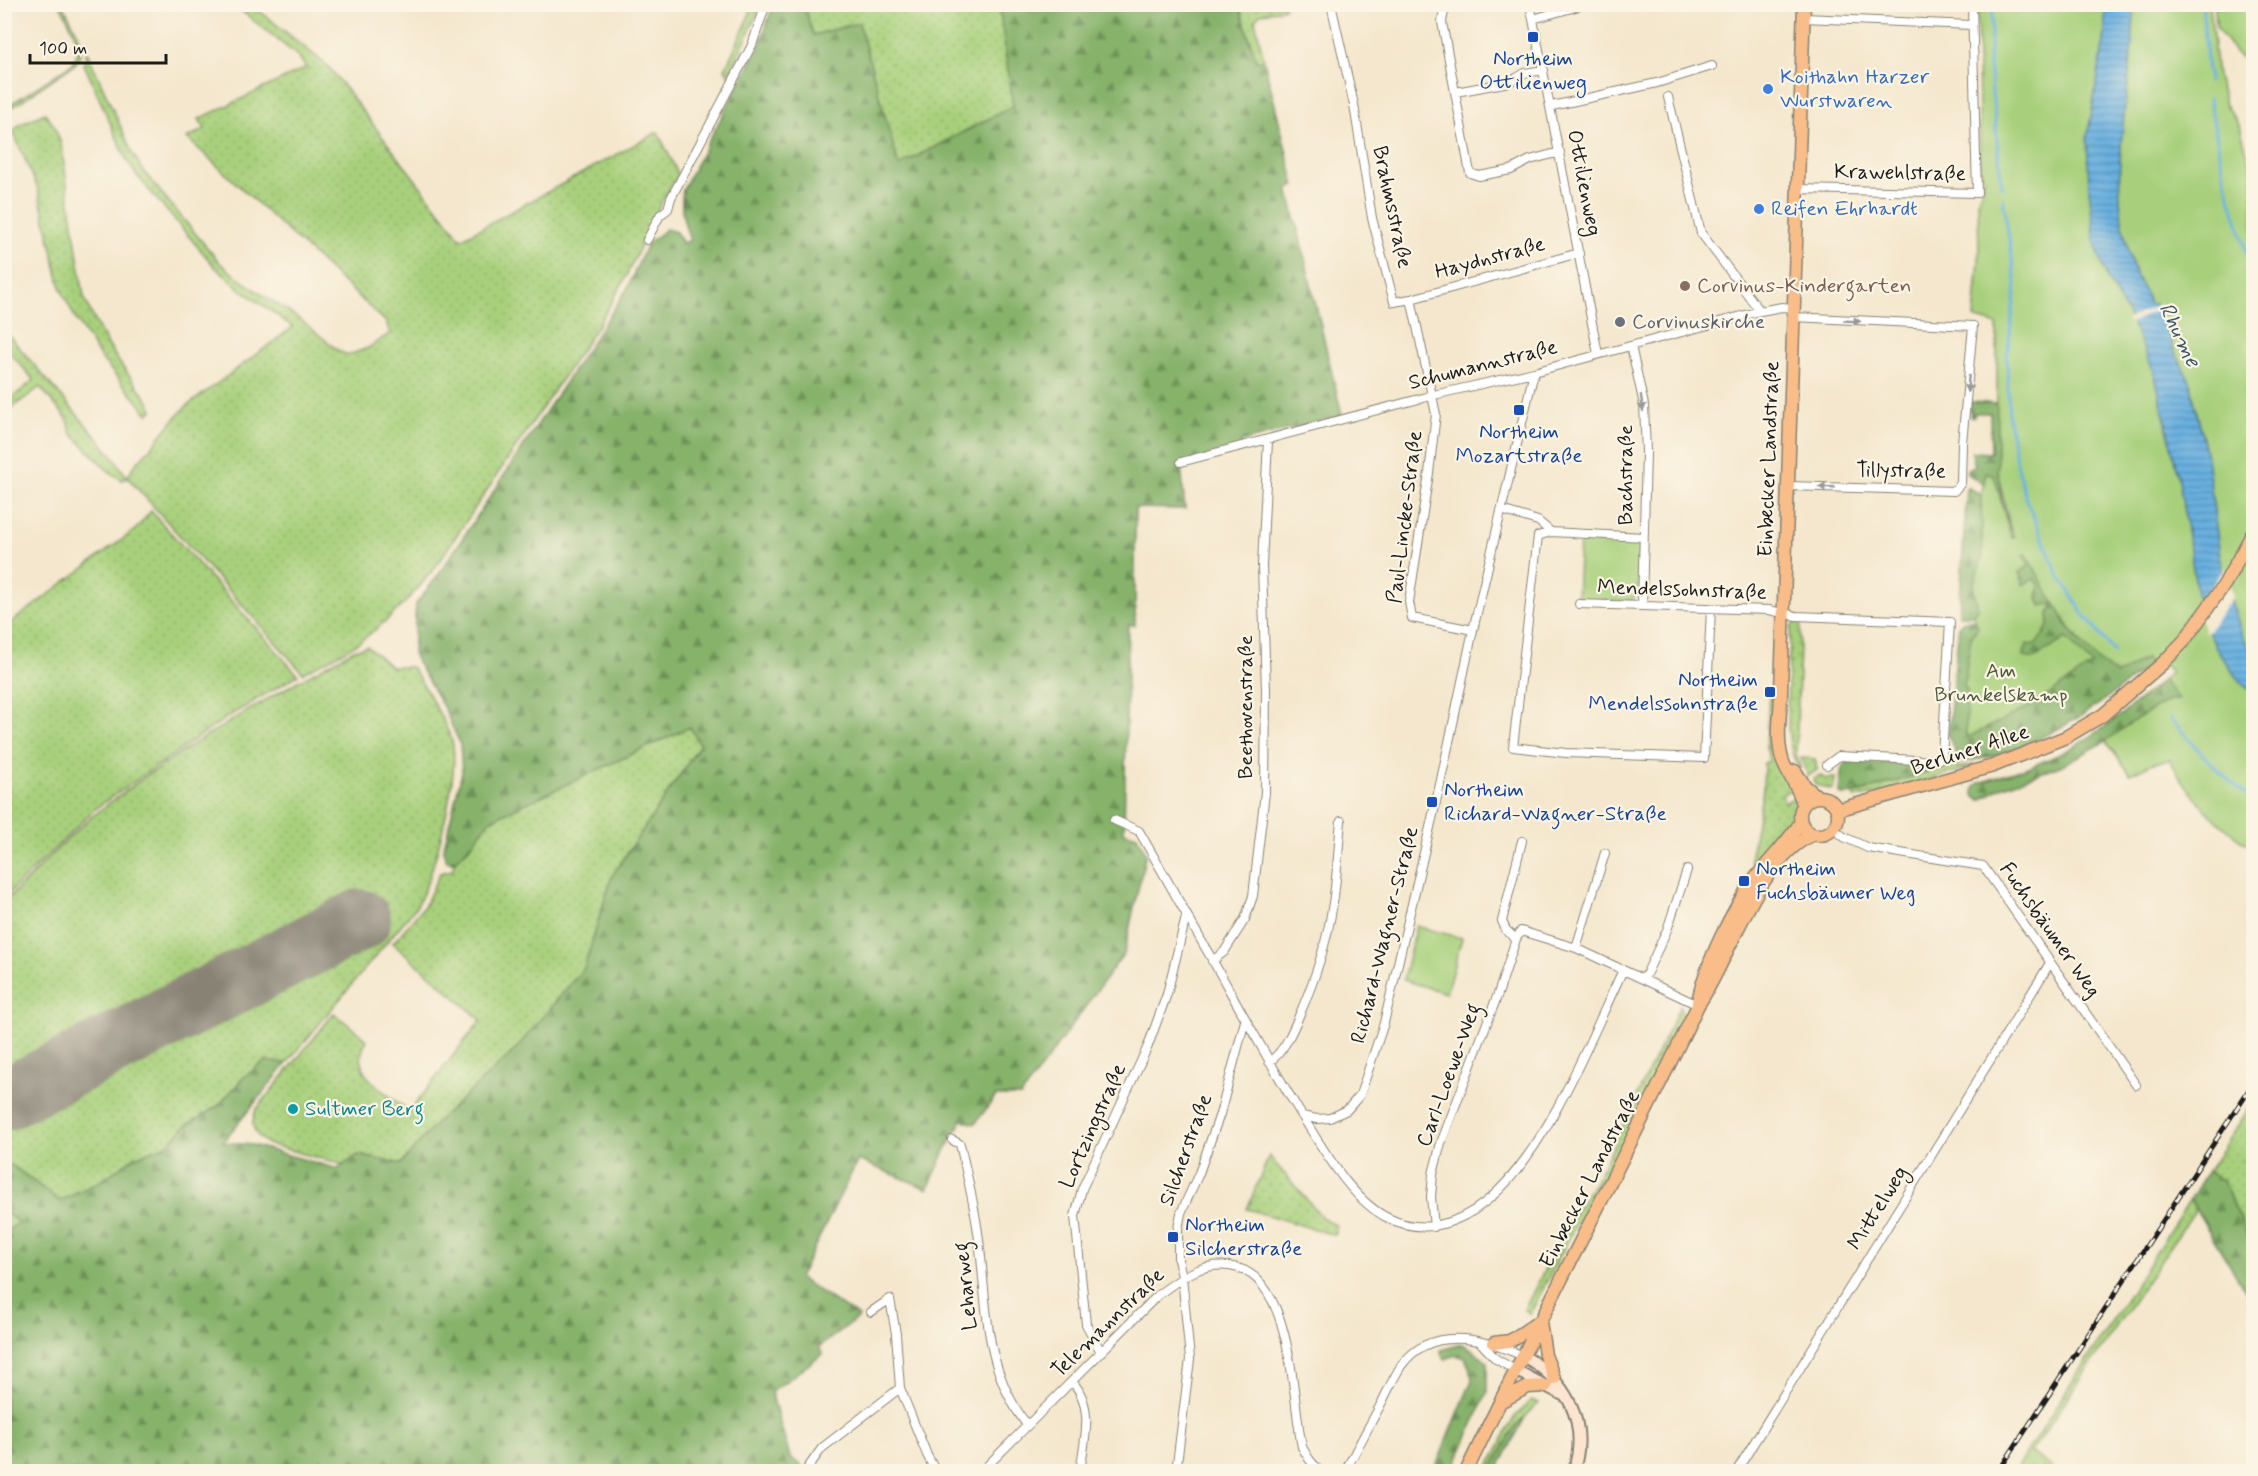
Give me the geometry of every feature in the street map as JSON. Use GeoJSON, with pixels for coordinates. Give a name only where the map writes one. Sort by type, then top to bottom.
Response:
{"type":"FeatureCollection","features":[{"type":"Feature","properties":{"kind":"main road","name":"Einbecker Landstraße"},"geometry":{"type":"LineString","coordinates":[[1803,805],[1780,750],[1779,721],[1804,4]]}},
{"type":"Feature","properties":{"kind":"main road","name":"Berliner Allee"},"geometry":{"type":"LineString","coordinates":[[1837,810],[1993,766],[2066,737],[2103,715],[2163,663],[2201,620],[2224,585],[2253,531]]}},
{"type":"Feature","properties":{"kind":"main road","name":"Einbecker Landstraße"},"geometry":{"type":"LineString","coordinates":[[1781,700],[1783,735],[1787,754],[1805,786],[1818,796]]}},
{"type":"Feature","properties":{"kind":"main road"},"geometry":{"type":"LineString","coordinates":[[1818,796],[1830,800],[1837,810],[1837,823],[1824,834],[1813,834],[1806,830],[1801,822],[1800,813],[1803,805],[1818,796]]}},
{"type":"Feature","properties":{"kind":"main road","name":"Einbecker Landstraße"},"geometry":{"type":"LineString","coordinates":[[1698,1005],[1702,982],[1744,894],[1768,862],[1792,837],[1801,822]]}},
{"type":"Feature","properties":{"kind":"main road","name":"Einbecker Landstraße"},"geometry":{"type":"LineString","coordinates":[[1466,1472],[1731,942],[1763,884],[1782,859],[1802,839],[1813,834]]}},
{"type":"Feature","properties":{"kind":"main road"},"geometry":{"type":"LineString","coordinates":[[1488,1344],[1510,1341],[1540,1321],[1550,1382]]}},
{"type":"Feature","properties":{"kind":"main road"},"geometry":{"type":"LineString","coordinates":[[1523,1356],[1547,1370],[1550,1382]]}},
{"type":"Feature","properties":{"kind":"main road"},"geometry":{"type":"LineString","coordinates":[[1515,1370],[1550,1382],[1565,1396],[1577,1420],[1579,1430],[1580,1446],[1573,1472]]}},
{"type":"Feature","properties":{"kind":"main road"},"geometry":{"type":"LineString","coordinates":[[1500,1402],[1528,1387],[1550,1382]]}},
{"type":"Feature","properties":{"kind":"street"},"geometry":{"type":"LineString","coordinates":[[647,240],[660,215],[668,209],[671,198],[752,45],[766,4]]}},
{"type":"Feature","properties":{"kind":"street","name":"Brahmsstraße"},"geometry":{"type":"LineString","coordinates":[[1331,4],[1354,105],[1372,218],[1394,302],[1411,299]]}},
{"type":"Feature","properties":{"kind":"street"},"geometry":{"type":"LineString","coordinates":[[1455,4],[1444,11],[1442,22],[1470,173],[1479,176],[1510,170],[1530,160],[1560,152]]}},
{"type":"Feature","properties":{"kind":"street","name":"Ottilienweg"},"geometry":{"type":"LineString","coordinates":[[1530,4],[1599,354]]}},
{"type":"Feature","properties":{"kind":"street"},"geometry":{"type":"LineString","coordinates":[[1533,19],[1586,4]]}},
{"type":"Feature","properties":{"kind":"street"},"geometry":{"type":"LineString","coordinates":[[1803,18],[1972,25],[1972,4]]}},
{"type":"Feature","properties":{"kind":"street","name":"Krawehlstraße"},"geometry":{"type":"LineString","coordinates":[[1798,189],[1977,193],[1972,25]]}},
{"type":"Feature","properties":{"kind":"street"},"geometry":{"type":"LineString","coordinates":[[1551,106],[1657,83],[1712,66]]}},
{"type":"Feature","properties":{"kind":"street"},"geometry":{"type":"LineString","coordinates":[[1455,92],[1509,82],[1525,73],[1544,69]]}},
{"type":"Feature","properties":{"kind":"street"},"geometry":{"type":"LineString","coordinates":[[1668,97],[1701,233],[1760,311]]}},
{"type":"Feature","properties":{"kind":"street","name":"Haydnstraße"},"geometry":{"type":"LineString","coordinates":[[1411,299],[1579,253]]}},
{"type":"Feature","properties":{"kind":"street"},"geometry":{"type":"LineString","coordinates":[[1411,299],[1434,395]]}},
{"type":"Feature","properties":{"kind":"street","name":"Schumannstraße"},"geometry":{"type":"LineString","coordinates":[[1181,462],[1782,307],[1794,312],[1973,326]]}},
{"type":"Feature","properties":{"kind":"street","name":"Tillystraße"},"geometry":{"type":"LineString","coordinates":[[1788,486],[1954,491],[1961,483],[1962,443],[1973,326]]}},
{"type":"Feature","properties":{"kind":"street","name":"Bachstraße"},"geometry":{"type":"LineString","coordinates":[[1631,346],[1644,405],[1646,452],[1642,606]]}},
{"type":"Feature","properties":{"kind":"street","name":"Richard-Wagner-Straße"},"geometry":{"type":"LineString","coordinates":[[1302,1116],[1317,1119],[1330,1118],[1347,1110],[1360,1095],[1384,1023],[1534,372]]}},
{"type":"Feature","properties":{"kind":"street","name":"Paul-Lincke-Straße"},"geometry":{"type":"LineString","coordinates":[[1434,395],[1436,414],[1409,611],[1413,618],[1473,630]]}},
{"type":"Feature","properties":{"kind":"street","name":"Beethovenstraße"},"geometry":{"type":"LineString","coordinates":[[1212,961],[1224,952],[1245,919],[1253,896],[1265,792],[1266,690],[1262,566],[1268,440]]}},
{"type":"Feature","properties":{"kind":"street"},"geometry":{"type":"LineString","coordinates":[[1501,510],[1538,521],[1551,532]]}},
{"type":"Feature","properties":{"kind":"street"},"geometry":{"type":"LineString","coordinates":[[1643,537],[1551,532],[1538,536],[1513,747],[1566,753],[1704,758],[1711,609]]}},
{"type":"Feature","properties":{"kind":"street","name":"Mendelssohnstraße"},"geometry":{"type":"LineString","coordinates":[[1579,604],[1769,610],[1796,616],[1950,622],[1942,756],[1937,761],[1839,756],[1827,765]]}},
{"type":"Feature","properties":{"kind":"street"},"geometry":{"type":"LineString","coordinates":[[1114,820],[1139,831],[1245,1021],[1334,1165],[1370,1206],[1386,1217],[1407,1226],[1434,1227],[1455,1221],[1475,1210],[1499,1190],[1545,1129],[1623,969]]}},
{"type":"Feature","properties":{"kind":"street"},"geometry":{"type":"LineString","coordinates":[[1269,1062],[1277,1056],[1292,1031],[1311,988],[1320,960],[1332,910],[1341,821]]}},
{"type":"Feature","properties":{"kind":"street","name":"Fuchsbäumer Weg"},"geometry":{"type":"LineString","coordinates":[[1833,828],[1844,837],[1868,848],[1983,866],[2136,1085]]}},
{"type":"Feature","properties":{"kind":"street"},"geometry":{"type":"LineString","coordinates":[[1522,841],[1502,921],[1506,930],[1516,939],[1521,931],[1576,948],[1698,1005]]}},
{"type":"Feature","properties":{"kind":"street"},"geometry":{"type":"LineString","coordinates":[[1576,948],[1605,853]]}},
{"type":"Feature","properties":{"kind":"street"},"geometry":{"type":"LineString","coordinates":[[1644,979],[1667,930],[1687,870]]}},
{"type":"Feature","properties":{"kind":"street","name":"Lortzingstraße"},"geometry":{"type":"LineString","coordinates":[[1101,1352],[1086,1324],[1075,1216],[1082,1189],[1152,1036],[1167,994],[1186,917]]}},
{"type":"Feature","properties":{"kind":"street","name":"Carl-Loewe-Weg"},"geometry":{"type":"LineString","coordinates":[[1434,1227],[1431,1197],[1432,1174],[1441,1143],[1498,994],[1516,939]]}},
{"type":"Feature","properties":{"kind":"street","name":"Mittelweg"},"geometry":{"type":"LineString","coordinates":[[1736,1472],[2050,963]]}},
{"type":"Feature","properties":{"kind":"street","name":"Silcherstraße"},"geometry":{"type":"LineString","coordinates":[[1176,1472],[1190,1359],[1177,1237],[1181,1213],[1199,1173],[1220,1114],[1245,1021]]}},
{"type":"Feature","properties":{"kind":"street","name":"Leharweg"},"geometry":{"type":"LineString","coordinates":[[952,1140],[960,1144],[977,1227],[991,1348],[997,1370],[1027,1425]]}},
{"type":"Feature","properties":{"kind":"street","name":"Telemannstraße"},"geometry":{"type":"LineString","coordinates":[[981,1472],[1158,1295],[1182,1276],[1205,1266],[1227,1265],[1245,1270],[1260,1281],[1273,1300],[1283,1324],[1302,1447],[1309,1460],[1320,1472]]}},
{"type":"Feature","properties":{"kind":"street"},"geometry":{"type":"LineString","coordinates":[[871,1312],[890,1299],[896,1334],[900,1388],[936,1472]]}},
{"type":"Feature","properties":{"kind":"street"},"geometry":{"type":"LineString","coordinates":[[1345,1472],[1402,1365],[1418,1350],[1433,1342],[1450,1338],[1468,1339],[1523,1356]]}},
{"type":"Feature","properties":{"kind":"street"},"geometry":{"type":"LineString","coordinates":[[1488,1344],[1496,1359],[1515,1370]]}},
{"type":"Feature","properties":{"kind":"street"},"geometry":{"type":"LineString","coordinates":[[1073,1382],[1082,1393],[1086,1408],[1080,1472]]}},
{"type":"Feature","properties":{"kind":"street"},"geometry":{"type":"LineString","coordinates":[[805,1472],[822,1448],[900,1388]]}},
{"type":"Feature","properties":{"kind":"green space"},"geometry":{"type":"Polygon","coordinates":[[[60,5],[63,5],[78,35],[81,51],[79,58],[74,65],[5,112],[5,108],[71,65],[75,58],[77,43],[75,35],[60,5]]]}},
{"type":"Feature","properties":{"kind":"green space"},"geometry":{"type":"Polygon","coordinates":[[[234,5],[252,5],[328,66],[461,239],[658,132],[678,174],[659,207],[624,281],[598,325],[436,566],[399,608],[356,644],[303,673],[127,477],[137,462],[187,406],[293,327],[239,288],[215,267],[137,176],[126,159],[84,64],[87,52],[133,154],[144,172],[220,263],[241,280],[301,320],[340,352],[349,355],[368,348],[390,333],[386,322],[187,138],[205,129],[199,119],[306,68],[299,57],[234,5]]]}},
{"type":"Feature","properties":{"kind":"green space"},"geometry":{"type":"Polygon","coordinates":[[[753,5],[760,5],[729,76],[725,69],[753,5]]]}},
{"type":"Feature","properties":{"kind":"green space"},"geometry":{"type":"Polygon","coordinates":[[[773,5],[804,5],[813,35],[859,23],[899,166],[1013,106],[999,5],[1239,5],[1256,61],[1264,60],[1295,186],[1288,188],[1342,415],[1241,442],[1243,451],[1181,465],[1185,509],[1135,508],[1135,625],[1128,625],[1124,832],[1137,836],[1146,853],[1124,953],[1021,1096],[996,1096],[975,1124],[962,1120],[928,1189],[858,1160],[799,1278],[859,1317],[819,1347],[823,1354],[771,1392],[790,1457],[802,1466],[797,1471],[5,1471],[4,1233],[18,1223],[5,1211],[5,1167],[11,1165],[60,1201],[99,1182],[135,1157],[167,1145],[184,1127],[218,1106],[244,1077],[265,1061],[287,1063],[223,1142],[252,1145],[338,1169],[358,1155],[401,1164],[438,1121],[514,1051],[584,968],[612,876],[700,745],[690,727],[490,820],[470,847],[454,862],[447,861],[443,851],[462,772],[460,744],[444,708],[413,653],[416,604],[441,571],[627,289],[647,244],[666,229],[676,232],[683,243],[690,240],[683,215],[683,189],[759,47],[773,5]]]}},
{"type":"Feature","properties":{"kind":"green space"},"geometry":{"type":"Polygon","coordinates":[[[804,5],[999,5],[1013,106],[898,166],[858,23],[813,35],[804,5]]]}},
{"type":"Feature","properties":{"kind":"green space"},"geometry":{"type":"Polygon","coordinates":[[[1239,5],[1285,5],[1284,8],[1260,14],[1255,20],[1264,60],[1256,61],[1239,5]]]}},
{"type":"Feature","properties":{"kind":"green space","name":"Am Brunkelskamp"},"geometry":{"type":"Polygon","coordinates":[[[1977,5],[2210,5],[2217,77],[2225,103],[2240,126],[2253,176],[2253,848],[2240,840],[2206,810],[2186,786],[2170,760],[2153,763],[2130,774],[2106,741],[2138,718],[2169,700],[2179,700],[2163,680],[2171,672],[2157,657],[2150,663],[2146,658],[2116,675],[2101,663],[2075,635],[2026,554],[2024,555],[2029,566],[2019,572],[2023,585],[2034,579],[2040,586],[2037,596],[2041,606],[2051,604],[2053,608],[2049,613],[2044,634],[2035,645],[2027,644],[2023,657],[2034,659],[2066,638],[2092,665],[2035,704],[1966,738],[1967,689],[1964,687],[1971,637],[1978,627],[1973,615],[1978,607],[1973,586],[1983,555],[1981,495],[1986,474],[1994,475],[2011,538],[2014,536],[1997,470],[1997,325],[1974,318],[1979,260],[1978,199],[1984,186],[1980,159],[1977,5]]]}},
{"type":"Feature","properties":{"kind":"green space"},"geometry":{"type":"Polygon","coordinates":[[[2215,5],[2253,5],[2253,66],[2236,53],[2216,27],[2215,5]]]}},
{"type":"Feature","properties":{"kind":"green space"},"geometry":{"type":"Polygon","coordinates":[[[45,113],[55,127],[61,144],[84,297],[112,351],[153,409],[148,414],[101,358],[75,318],[61,289],[38,189],[13,132],[19,125],[45,113]]]}},
{"type":"Feature","properties":{"kind":"green space"},"geometry":{"type":"Polygon","coordinates":[[[4,330],[112,455],[127,477],[122,480],[106,469],[71,433],[68,420],[40,387],[5,413],[5,403],[34,380],[5,347],[4,330]]]}},
{"type":"Feature","properties":{"kind":"green space"},"geometry":{"type":"Polygon","coordinates":[[[1970,402],[1998,404],[1998,472],[2003,506],[2014,536],[2011,538],[1986,474],[1984,485],[1967,473],[1967,469],[1975,466],[1972,452],[1991,453],[1990,413],[1975,413],[1974,417],[1970,417],[1970,402]]]}},
{"type":"Feature","properties":{"kind":"green space"},"geometry":{"type":"Polygon","coordinates":[[[1967,487],[1981,495],[1983,555],[1973,586],[1978,607],[1973,615],[1959,615],[1967,487]]]}},
{"type":"Feature","properties":{"kind":"green space"},"geometry":{"type":"Polygon","coordinates":[[[151,511],[298,675],[229,716],[96,808],[5,897],[5,627],[136,529],[151,511]]]}},
{"type":"Feature","properties":{"kind":"green space"},"geometry":{"type":"Polygon","coordinates":[[[1580,538],[1634,540],[1640,547],[1638,593],[1631,601],[1577,600],[1580,538]]]}},
{"type":"Feature","properties":{"kind":"green space"},"geometry":{"type":"Polygon","coordinates":[[[2026,553],[2073,635],[2116,675],[2146,658],[2150,663],[2107,698],[2061,728],[2010,750],[1957,763],[1948,735],[1959,626],[1964,620],[1974,620],[1978,627],[1971,637],[1966,737],[2033,660],[2023,657],[2027,644],[2049,623],[2049,613],[2041,606],[2033,580],[2023,585],[2018,572],[2026,553]]]}},
{"type":"Feature","properties":{"kind":"green space"},"geometry":{"type":"Polygon","coordinates":[[[1801,620],[1796,754],[1801,770],[1794,759],[1790,743],[1787,701],[1791,626],[1801,620]]]}},
{"type":"Feature","properties":{"kind":"green space"},"geometry":{"type":"Polygon","coordinates":[[[367,646],[391,667],[411,667],[435,705],[453,745],[452,780],[443,828],[430,874],[416,907],[287,1063],[265,1062],[244,1077],[218,1106],[185,1127],[167,1145],[135,1157],[99,1182],[60,1201],[12,1165],[5,1167],[5,902],[77,830],[163,764],[257,705],[354,650],[367,646]]]}},
{"type":"Feature","properties":{"kind":"green space"},"geometry":{"type":"Polygon","coordinates":[[[2163,680],[2180,700],[2169,700],[2138,718],[2106,741],[2063,765],[2001,787],[1981,800],[1975,797],[1973,791],[1977,784],[2041,762],[2077,745],[2122,714],[2163,680]]]}},
{"type":"Feature","properties":{"kind":"green space"},"geometry":{"type":"Polygon","coordinates":[[[1769,693],[1771,694],[1773,729],[1793,788],[1782,795],[1785,803],[1796,796],[1797,808],[1791,832],[1786,826],[1780,831],[1786,838],[1756,866],[1750,860],[1763,790],[1764,763],[1769,761],[1766,746],[1769,693]]]}},
{"type":"Feature","properties":{"kind":"green space"},"geometry":{"type":"Polygon","coordinates":[[[690,727],[700,745],[612,876],[584,968],[514,1051],[438,1121],[401,1164],[358,1155],[344,1165],[268,1144],[260,1137],[253,1125],[256,1110],[334,1013],[367,1040],[361,1060],[367,1077],[410,1111],[481,1020],[393,943],[425,905],[440,873],[453,870],[454,862],[470,847],[490,820],[690,727]]]}},
{"type":"Feature","properties":{"kind":"green space"},"geometry":{"type":"Polygon","coordinates":[[[1801,758],[1815,759],[1817,770],[1808,776],[1801,758]]]}},
{"type":"Feature","properties":{"kind":"green space"},"geometry":{"type":"Polygon","coordinates":[[[1847,762],[1929,764],[1930,771],[1853,794],[1842,795],[1839,792],[1842,767],[1847,762]]]}},
{"type":"Feature","properties":{"kind":"green space"},"geometry":{"type":"Polygon","coordinates":[[[1938,763],[1961,767],[1976,766],[1881,793],[1854,798],[1853,794],[1929,772],[1929,764],[1938,763]]]}},
{"type":"Feature","properties":{"kind":"green space"},"geometry":{"type":"Polygon","coordinates":[[[1820,775],[1825,779],[1835,778],[1833,790],[1815,785],[1813,780],[1820,775]]]}},
{"type":"Feature","properties":{"kind":"green space"},"geometry":{"type":"Polygon","coordinates":[[[1416,926],[1462,938],[1446,993],[1403,980],[1416,926]]]}},
{"type":"Feature","properties":{"kind":"green space"},"geometry":{"type":"Polygon","coordinates":[[[1680,1006],[1683,1018],[1630,1134],[1604,1184],[1577,1223],[1530,1314],[1524,1310],[1570,1220],[1605,1163],[1680,1006]]]}},
{"type":"Feature","properties":{"kind":"green space"},"geometry":{"type":"Polygon","coordinates":[[[2253,1102],[2253,1248],[2223,1182],[2208,1171],[2253,1102]]]}},
{"type":"Feature","properties":{"kind":"green space"},"geometry":{"type":"Polygon","coordinates":[[[1269,1156],[1323,1218],[1337,1226],[1334,1235],[1247,1209],[1269,1156]]]}},
{"type":"Feature","properties":{"kind":"green space"},"geometry":{"type":"Polygon","coordinates":[[[2208,1171],[2223,1182],[2253,1248],[2253,1298],[2251,1300],[2190,1200],[2208,1171]]]}},
{"type":"Feature","properties":{"kind":"green space"},"geometry":{"type":"Polygon","coordinates":[[[2190,1200],[2196,1209],[2031,1452],[2057,1471],[2014,1472],[2190,1200]]]}},
{"type":"Feature","properties":{"kind":"green space"},"geometry":{"type":"Polygon","coordinates":[[[4,1211],[19,1223],[5,1233],[4,1233],[4,1211]]]}},
{"type":"Feature","properties":{"kind":"green space"},"geometry":{"type":"Polygon","coordinates":[[[1461,1344],[1470,1348],[1487,1362],[1487,1393],[1452,1471],[1434,1471],[1472,1380],[1465,1358],[1456,1355],[1445,1359],[1441,1350],[1461,1344]]]}},
{"type":"Feature","properties":{"kind":"green space"},"geometry":{"type":"Polygon","coordinates":[[[1531,1400],[1539,1403],[1525,1417],[1497,1471],[1486,1472],[1514,1418],[1531,1400]]]}},
{"type":"Feature","properties":{"kind":"green space"},"geometry":{"type":"Polygon","coordinates":[[[1525,1417],[1497,1471],[1490,1471],[1516,1425],[1525,1417]]]}},
{"type":"Feature","properties":{"kind":"water"},"geometry":{"type":"Polygon","coordinates":[[[2105,5],[2134,5],[2131,60],[2121,143],[2120,198],[2123,226],[2138,279],[2149,304],[2156,304],[2172,346],[2190,381],[2207,457],[2222,572],[2243,637],[2253,653],[2253,694],[2233,673],[2208,632],[2199,606],[2179,480],[2154,372],[2129,317],[2107,279],[2095,243],[2089,189],[2087,138],[2105,35],[2105,5]]]}},
{"type":"Feature","properties":{"kind":"pier"},"geometry":{"type":"Polygon","coordinates":[[[2159,304],[2161,308],[2129,324],[2127,320],[2159,304]]]}},
{"type":"Feature","properties":{"kind":"pier"},"geometry":{"type":"Polygon","coordinates":[[[2225,567],[2233,597],[2206,634],[2197,609],[2225,567]]]}},
{"type":"Feature","properties":{"kind":"waterway"},"geometry":{"type":"LineString","coordinates":[[1993,4],[1989,64],[2002,187]]}},
{"type":"Feature","properties":{"kind":"waterway"},"geometry":{"type":"LineString","coordinates":[[2202,4],[2209,82]]}},
{"type":"Feature","properties":{"kind":"waterway"},"geometry":{"type":"LineString","coordinates":[[2209,99],[2225,180],[2254,278]]}},
{"type":"Feature","properties":{"kind":"waterway"},"geometry":{"type":"LineString","coordinates":[[2003,199],[2016,284],[2007,357],[2009,420],[2018,472],[2027,502],[2058,574],[2082,612],[2114,652]]}},
{"type":"Feature","properties":{"kind":"waterway"},"geometry":{"type":"LineString","coordinates":[[2170,718],[2220,772],[2254,800]]}},
{"type":"Feature","properties":{"kind":"runway"},"geometry":{"type":"LineString","coordinates":[[4,1100],[360,920]]}},
{"type":"Feature","properties":{"kind":"railway"},"geometry":{"type":"LineString","coordinates":[[1998,1472],[2254,1082]]}},
{"type":"Feature","properties":{"kind":"place","name":"Northeim Ottilienweg"},"geometry":{"type":"Point","coordinates":[1533,37]}},
{"type":"Feature","properties":{"kind":"place","name":"Koithahn Harzer Wurstwaren"},"geometry":{"type":"Point","coordinates":[1768,89]}},
{"type":"Feature","properties":{"kind":"place","name":"Reifen Ehrhardt"},"geometry":{"type":"Point","coordinates":[1759,209]}},
{"type":"Feature","properties":{"kind":"place","name":"Corvinus-Kindergarten"},"geometry":{"type":"Point","coordinates":[1685,286]}},
{"type":"Feature","properties":{"kind":"place","name":"Corvinuskirche"},"geometry":{"type":"Point","coordinates":[1620,322]}},
{"type":"Feature","properties":{"kind":"place","name":"Northeim Mozartstraße"},"geometry":{"type":"Point","coordinates":[1519,410]}},
{"type":"Feature","properties":{"kind":"place","name":"Northeim Mendelssohnstraße"},"geometry":{"type":"Point","coordinates":[1770,692]}},
{"type":"Feature","properties":{"kind":"place","name":"Northeim Richard-Wagner-Straße"},"geometry":{"type":"Point","coordinates":[1432,802]}},
{"type":"Feature","properties":{"kind":"place","name":"Northeim Fuchsbäumer Weg"},"geometry":{"type":"Point","coordinates":[1744,881]}},
{"type":"Feature","properties":{"kind":"place","name":"Sultmer Berg"},"geometry":{"type":"Point","coordinates":[293,1109]}},
{"type":"Feature","properties":{"kind":"place","name":"Northeim Silcherstraße"},"geometry":{"type":"Point","coordinates":[1173,1237]}},
{"type":"Feature","properties":{"kind":"water label","name":"Rhume"},"geometry":{"type":"Point","coordinates":[2179,335]}}]}
